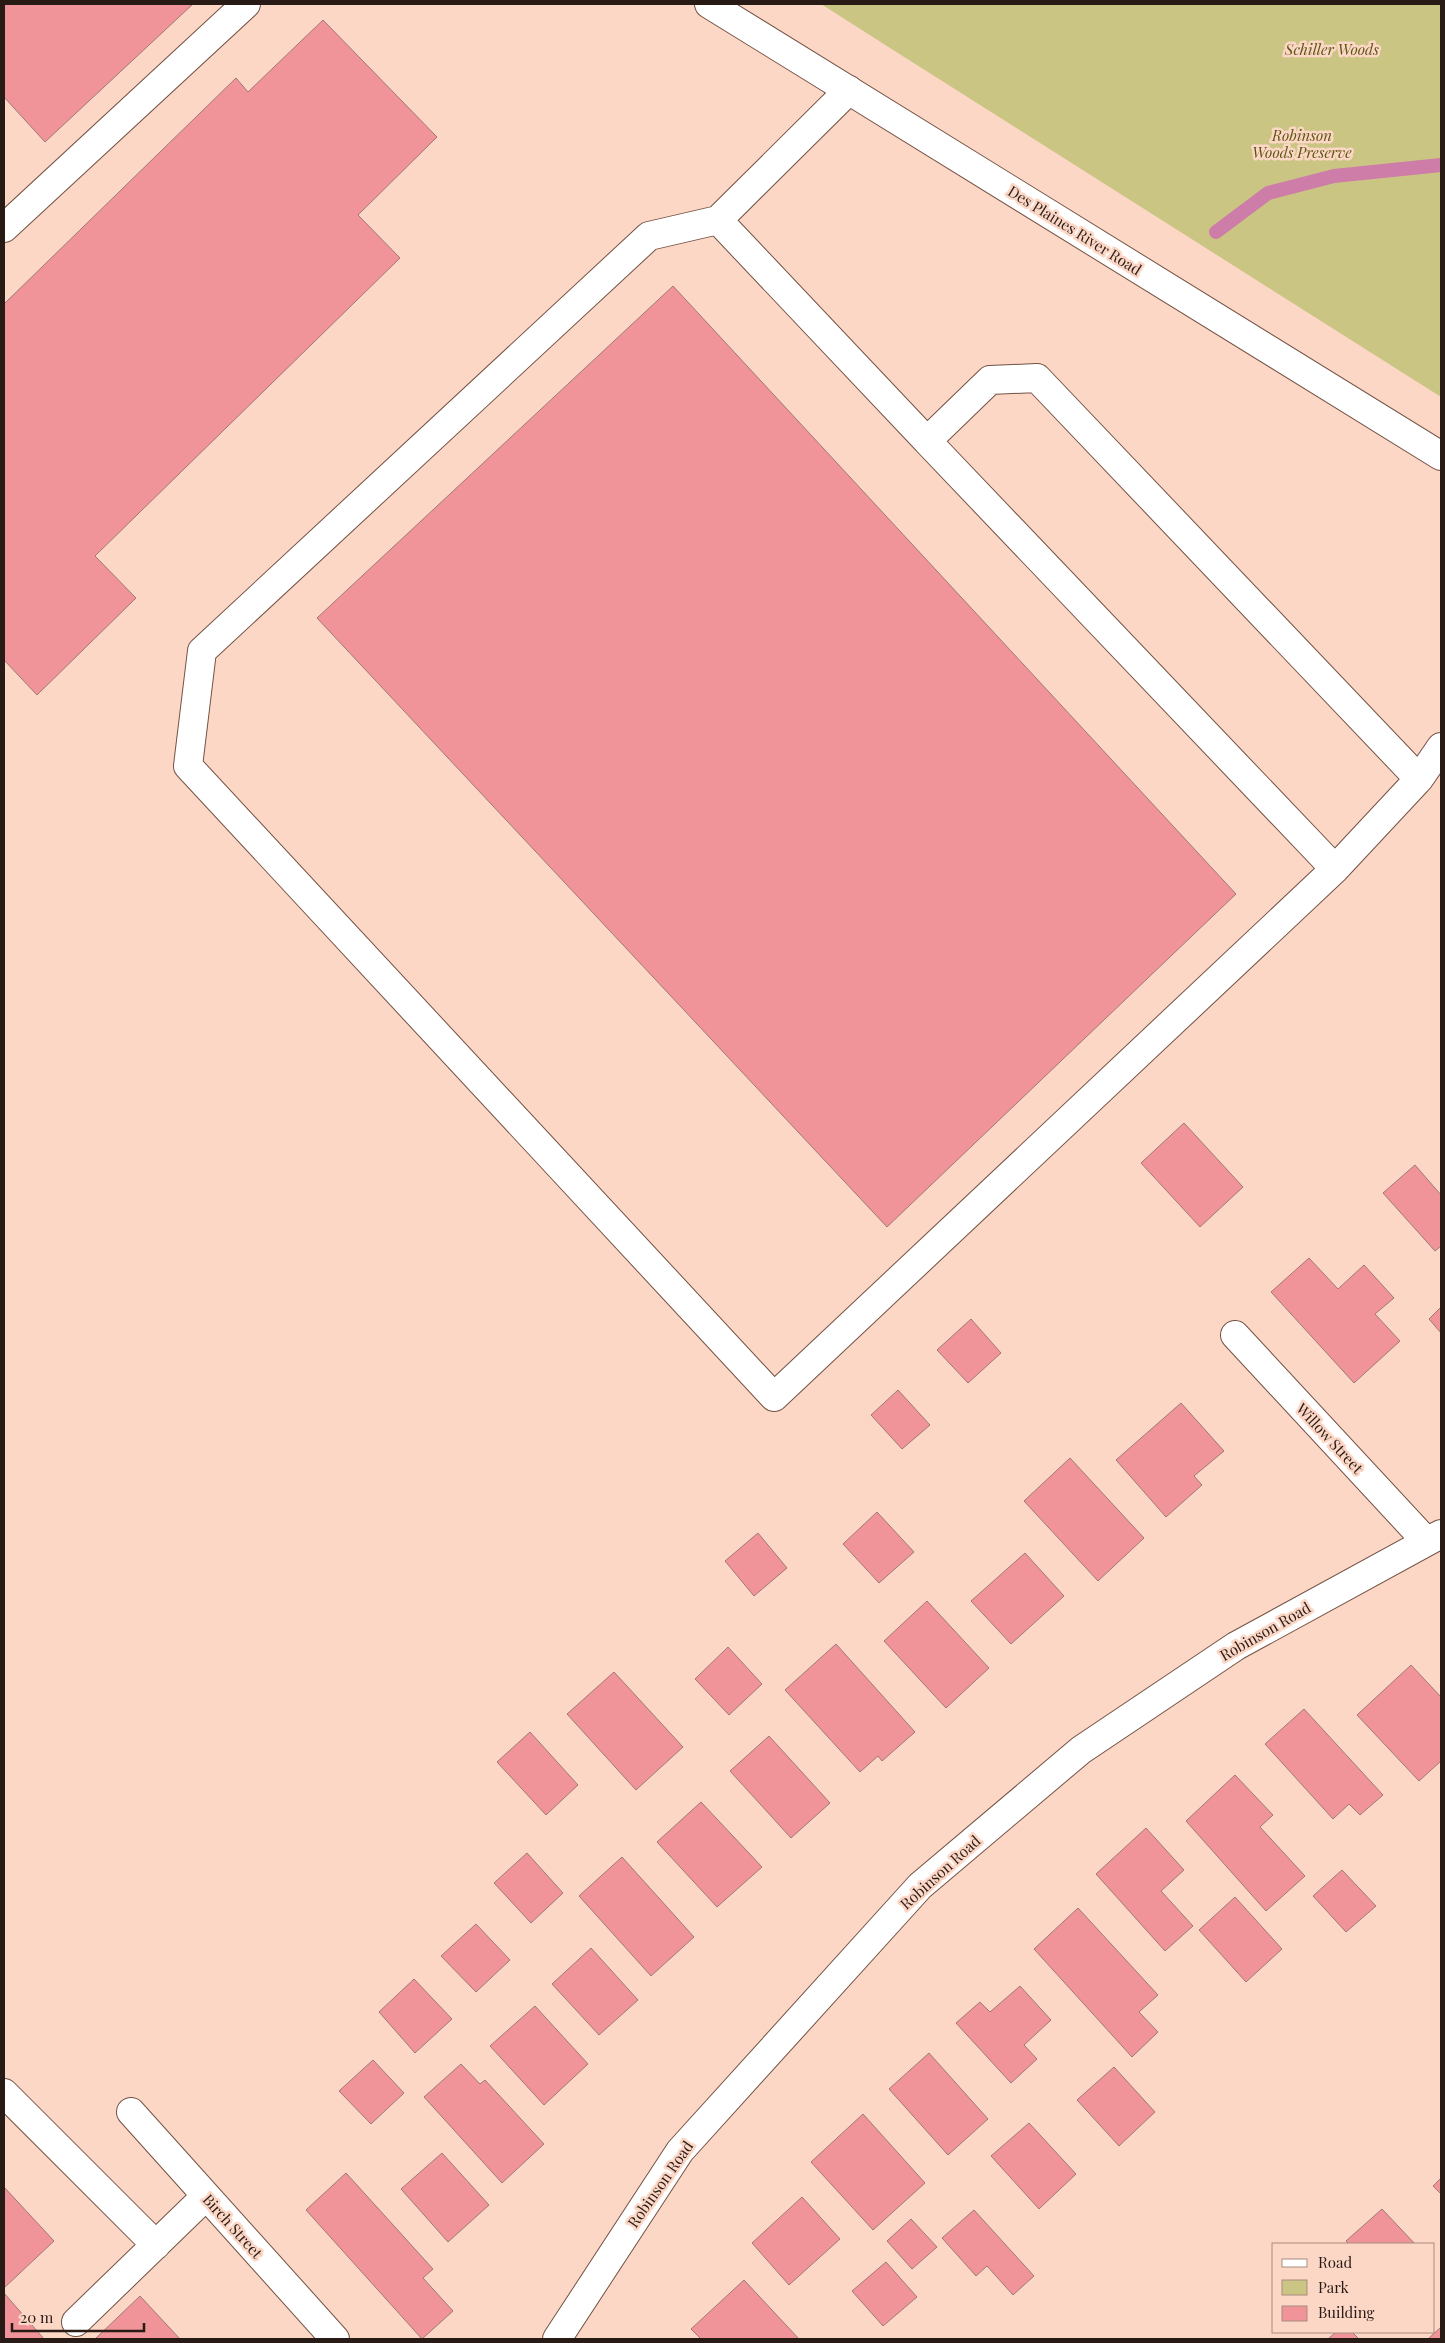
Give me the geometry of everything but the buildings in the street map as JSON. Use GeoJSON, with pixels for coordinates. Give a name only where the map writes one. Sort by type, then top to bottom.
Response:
{"type":"FeatureCollection","features":[{"type":"Feature","properties":{"kind":"street"},"geometry":{"type":"LineString","coordinates":[[4,228],[246,4]]}},
{"type":"Feature","properties":{"kind":"street","name":"Des Plaines River Road"},"geometry":{"type":"LineString","coordinates":[[709,4],[1441,456]]}},
{"type":"Feature","properties":{"kind":"street"},"geometry":{"type":"LineString","coordinates":[[849,90],[718,220],[649,236],[202,651],[188,766],[774,1397],[1335,868],[1419,779],[1441,747]]}},
{"type":"Feature","properties":{"kind":"street"},"geometry":{"type":"LineString","coordinates":[[718,220],[1335,868]]}},
{"type":"Feature","properties":{"kind":"street"},"geometry":{"type":"LineString","coordinates":[[927,441],[990,380],[1037,378],[1419,779]]}},
{"type":"Feature","properties":{"kind":"street","name":"Willow Street"},"geometry":{"type":"LineString","coordinates":[[1235,1335],[1434,1538]]}},
{"type":"Feature","properties":{"kind":"street","name":"Robinson Road"},"geometry":{"type":"LineString","coordinates":[[557,2339],[680,2151],[920,1886],[1081,1750],[1236,1646],[1434,1538]]}},
{"type":"Feature","properties":{"kind":"street"},"geometry":{"type":"LineString","coordinates":[[4,2093],[156,2245]]}},
{"type":"Feature","properties":{"kind":"street","name":"Birch Street"},"geometry":{"type":"LineString","coordinates":[[132,2112],[335,2339]]}},
{"type":"Feature","properties":{"kind":"street"},"geometry":{"type":"LineString","coordinates":[[76,2322],[206,2196]]}},
{"type":"Feature","properties":{"kind":"green space","name":"Robinson Woods Preserve"},"geometry":{"type":"Polygon","coordinates":[[[821,4],[1441,4],[1441,397],[901,55],[821,4]]]}},
{"type":"Feature","properties":{"kind":"waterway"},"geometry":{"type":"LineString","coordinates":[[1216,232],[1268,193],[1334,176],[1441,165]]}},
{"type":"Feature","properties":{"kind":"park label","name":"Schiller Woods"},"geometry":{"type":"Point","coordinates":[1332,49]}}]}
